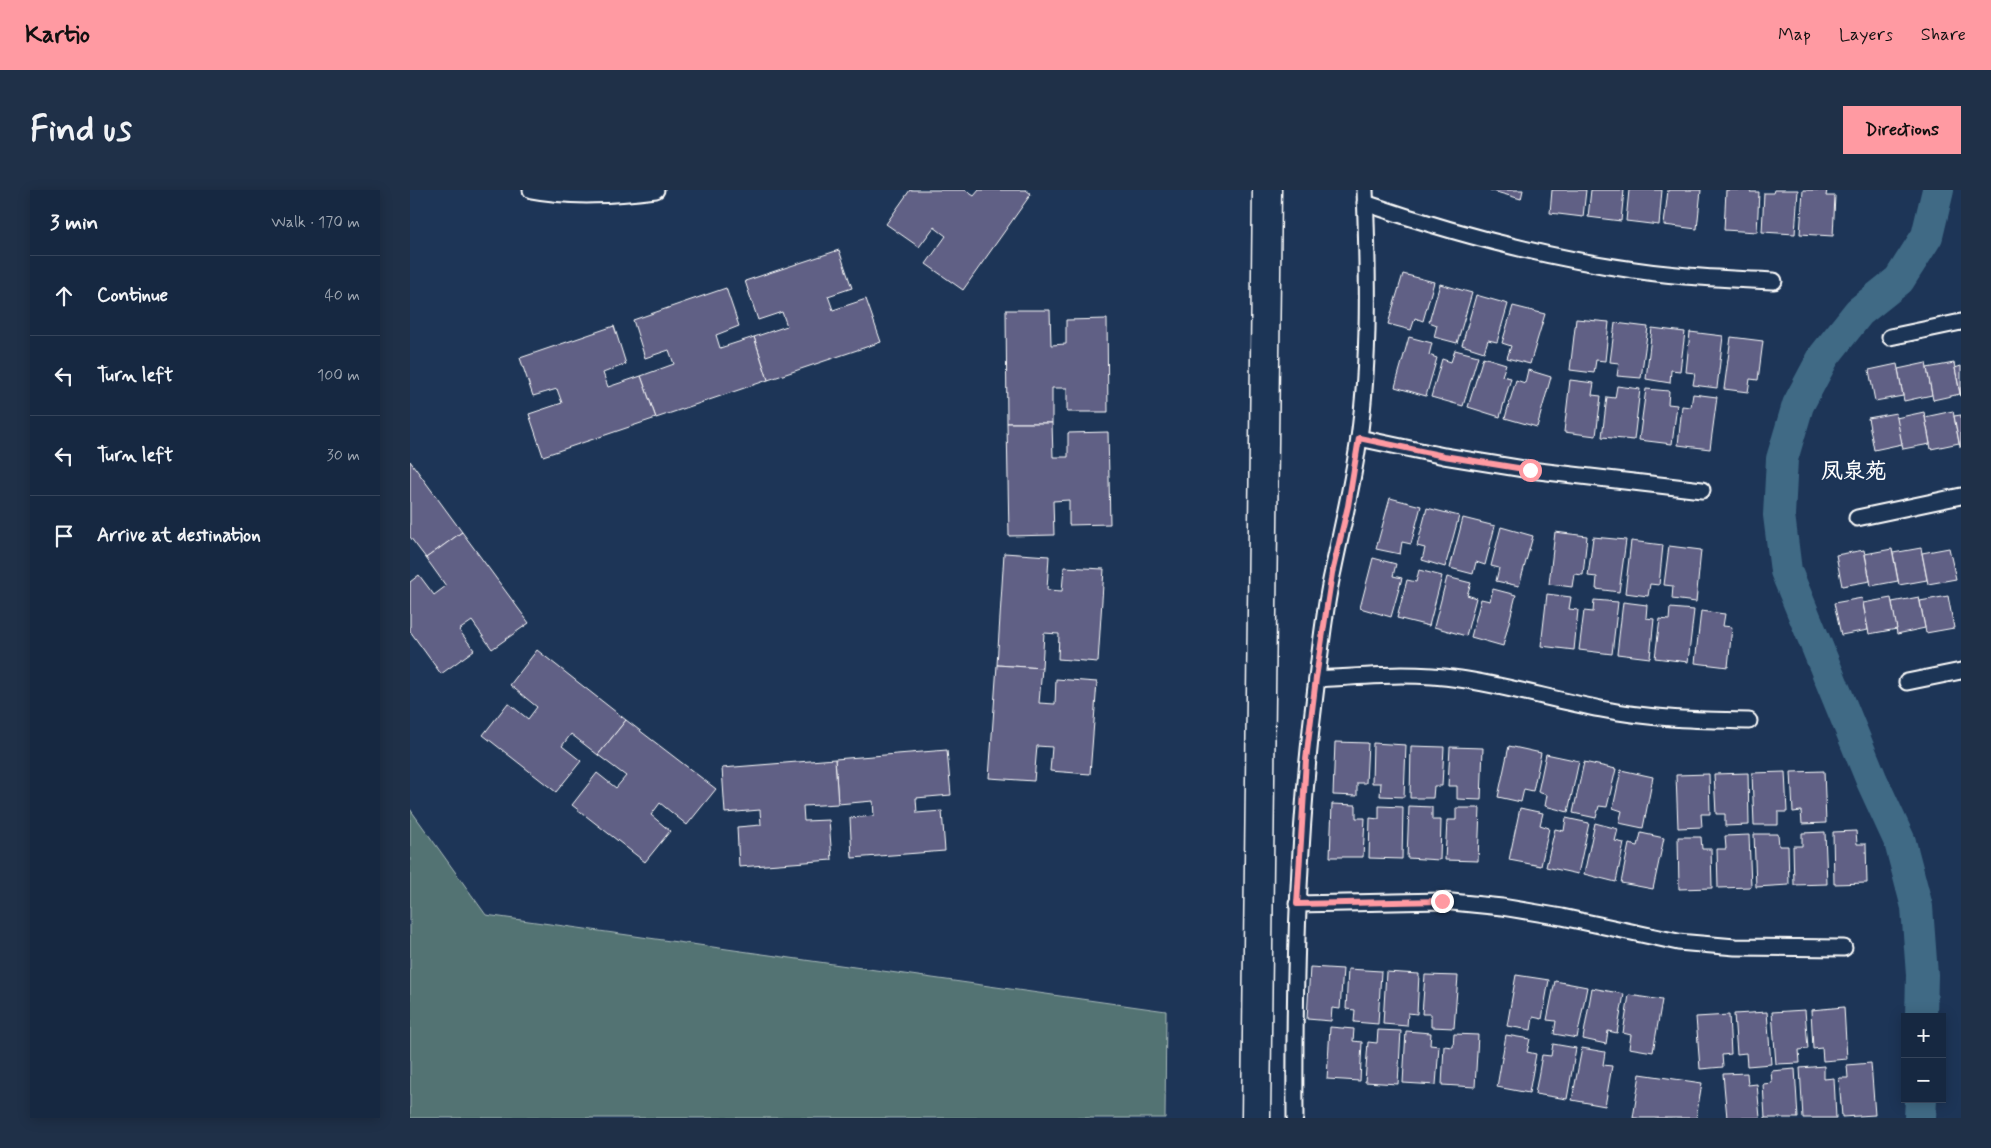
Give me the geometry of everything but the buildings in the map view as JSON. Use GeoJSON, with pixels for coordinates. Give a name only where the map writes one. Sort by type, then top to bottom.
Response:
{"type":"FeatureCollection","features":[{"type":"Feature","properties":{"kind":"street"},"geometry":{"type":"LineString","coordinates":[[1256,1118],[1267,190]]}},
{"type":"Feature","properties":{"kind":"lane"},"geometry":{"type":"LineString","coordinates":[[531,190],[580,195],[622,194],[656,190]]}},
{"type":"Feature","properties":{"kind":"lane"},"geometry":{"type":"LineString","coordinates":[[1295,1118],[1297,904],[1306,760],[1332,573],[1348,506],[1359,438],[1366,372],[1368,314],[1365,196],[1431,226],[1498,244],[1566,259],[1635,271],[1705,278],[1774,281]]}},
{"type":"Feature","properties":{"kind":"lane"},"geometry":{"type":"LineString","coordinates":[[1890,337],[1961,322]]}},
{"type":"Feature","properties":{"kind":"lane"},"geometry":{"type":"LineString","coordinates":[[1359,438],[1444,456],[1530,470],[1702,490]]}},
{"type":"Feature","properties":{"kind":"lane"},"geometry":{"type":"LineString","coordinates":[[1857,518],[1961,496]]}},
{"type":"Feature","properties":{"kind":"lane"},"geometry":{"type":"LineString","coordinates":[[1908,682],[1961,671]]}},
{"type":"Feature","properties":{"kind":"lane"},"geometry":{"type":"LineString","coordinates":[[1316,678],[1388,674],[1460,679],[1530,692],[1602,710],[1675,719],[1749,721]]}},
{"type":"Feature","properties":{"kind":"lane"},"geometry":{"type":"LineString","coordinates":[[1297,904],[1442,901],[1562,917],[1678,942],[1735,947],[1844,948]]}},
{"type":"Feature","properties":{"kind":"green space"},"geometry":{"type":"Polygon","coordinates":[[[410,809],[486,915],[1166,1011],[1165,1118],[410,1118],[410,809]]]}},
{"type":"Feature","properties":{"kind":"waterway"},"geometry":{"type":"LineString","coordinates":[[1921,1013],[1922,975],[1917,907],[1900,842],[1872,781],[1786,571],[1779,515],[1782,459],[1798,405],[1824,356],[1859,312],[1899,280],[1927,236],[1938,190]]}},
{"type":"Feature","properties":{"kind":"waterway"},"geometry":{"type":"LineString","coordinates":[[1920,1118],[1921,1103]]}},
{"type":"Feature","properties":{"kind":"district","name":"凤泉苑"},"geometry":{"type":"Point","coordinates":[1854,470]}},
{"type":"Feature","properties":{"kind":"route"},"geometry":{"type":"LineString","coordinates":[[1442,901],[1297,904],[1306,760],[1316,678],[1332,573],[1348,506],[1359,438],[1444,456],[1530,470]]}}]}
